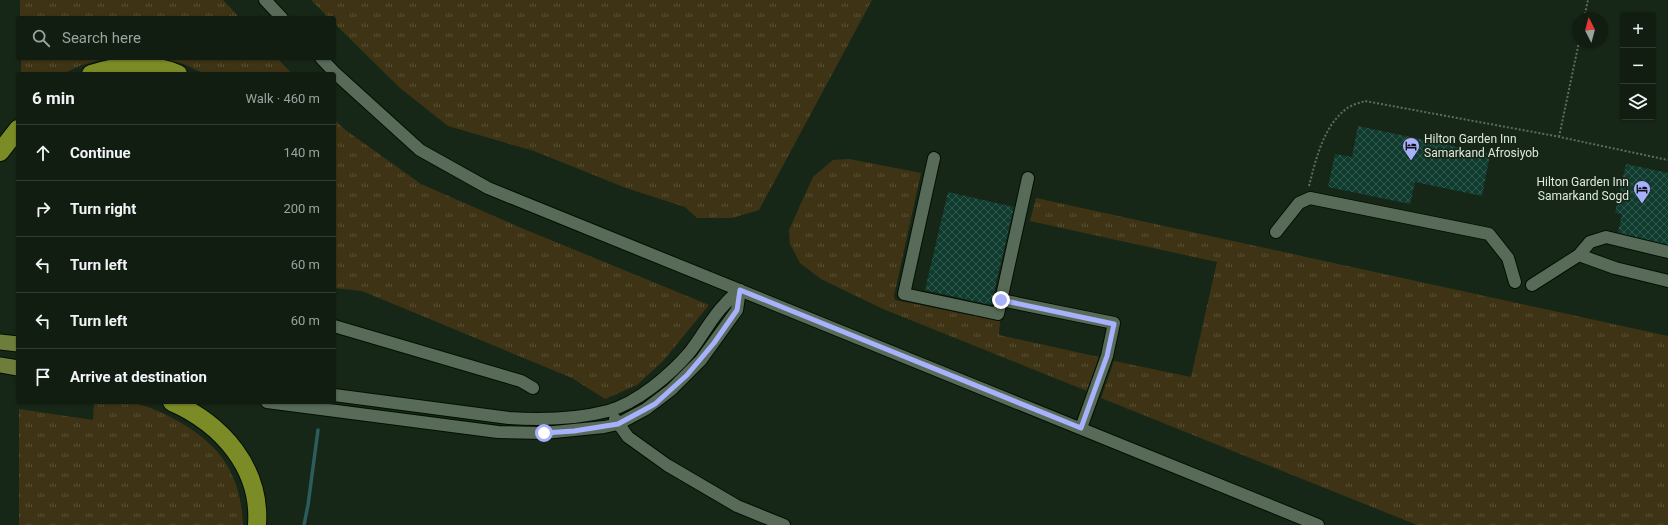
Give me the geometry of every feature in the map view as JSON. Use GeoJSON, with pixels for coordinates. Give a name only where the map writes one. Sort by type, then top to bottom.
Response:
{"type":"FeatureCollection","features":[{"type":"Feature","properties":{"kind":"highway"},"geometry":{"type":"LineString","coordinates":[[97,72],[110,68],[131,66],[152,68],[169,72]]}},
{"type":"Feature","properties":{"kind":"highway"},"geometry":{"type":"LineString","coordinates":[[0,152],[16,132]]}},
{"type":"Feature","properties":{"kind":"highway"},"geometry":{"type":"LineString","coordinates":[[176,404],[212,425],[226,438],[237,453],[247,469],[257,502],[257,525]]}},
{"type":"Feature","properties":{"kind":"main road"},"geometry":{"type":"LineString","coordinates":[[0,342],[16,344]]}},
{"type":"Feature","properties":{"kind":"main road"},"geometry":{"type":"LineString","coordinates":[[0,365],[16,368]]}},
{"type":"Feature","properties":{"kind":"street"},"geometry":{"type":"LineString","coordinates":[[265,0],[280,16]]}},
{"type":"Feature","properties":{"kind":"street"},"geometry":{"type":"LineString","coordinates":[[323,60],[420,150],[488,188],[1318,525]]}},
{"type":"Feature","properties":{"kind":"street"},"geometry":{"type":"LineString","coordinates":[[934,158],[904,294],[998,314],[1028,178]]}},
{"type":"Feature","properties":{"kind":"street"},"geometry":{"type":"LineString","coordinates":[[1276,232],[1299,202],[1310,198],[1489,234],[1508,258],[1515,282]]}},
{"type":"Feature","properties":{"kind":"street"},"geometry":{"type":"LineString","coordinates":[[1532,285],[1579,255],[1590,242],[1606,237],[1668,252]]}},
{"type":"Feature","properties":{"kind":"street"},"geometry":{"type":"LineString","coordinates":[[1579,255],[1615,268],[1668,281]]}},
{"type":"Feature","properties":{"kind":"street"},"geometry":{"type":"LineString","coordinates":[[336,395],[509,418],[538,419],[567,417],[609,410],[627,403],[644,393],[675,367],[700,338],[724,305],[740,290]]}},
{"type":"Feature","properties":{"kind":"street"},"geometry":{"type":"LineString","coordinates":[[282,404],[498,432],[529,433],[574,431],[618,424],[655,404],[694,368],[737,310],[740,290]]}},
{"type":"Feature","properties":{"kind":"street"},"geometry":{"type":"LineString","coordinates":[[1001,300],[1114,324],[1107,356],[1081,428]]}},
{"type":"Feature","properties":{"kind":"street"},"geometry":{"type":"LineString","coordinates":[[336,327],[521,381],[533,388]]}},
{"type":"Feature","properties":{"kind":"street"},"geometry":{"type":"LineString","coordinates":[[609,410],[628,437],[667,465],[737,506],[784,525]]}},
{"type":"Feature","properties":{"kind":"path"},"geometry":{"type":"LineString","coordinates":[[1585,12],[1588,0]]}},
{"type":"Feature","properties":{"kind":"path"},"geometry":{"type":"LineString","coordinates":[[1559,137],[1578,48]]}},
{"type":"Feature","properties":{"kind":"path"},"geometry":{"type":"LineString","coordinates":[[1306,200],[1315,162],[1329,127],[1346,109],[1365,101],[1559,137],[1668,160]]}},
{"type":"Feature","properties":{"kind":"green space"},"geometry":{"type":"Polygon","coordinates":[[[20,0],[223,0],[238,16],[20,16],[20,0]]]}},
{"type":"Feature","properties":{"kind":"green space"},"geometry":{"type":"Polygon","coordinates":[[[311,0],[872,0],[759,210],[732,218],[697,218],[685,207],[626,188],[534,151],[448,126],[400,88],[336,25],[336,16],[327,16],[311,0]]]}},
{"type":"Feature","properties":{"kind":"green space"},"geometry":{"type":"Polygon","coordinates":[[[21,60],[100,60],[82,65],[66,72],[21,72],[21,60]]]}},
{"type":"Feature","properties":{"kind":"green space"},"geometry":{"type":"Polygon","coordinates":[[[168,60],[279,60],[290,72],[201,72],[184,64],[168,60]]]}},
{"type":"Feature","properties":{"kind":"green space"},"geometry":{"type":"Polygon","coordinates":[[[336,121],[344,129],[421,184],[519,227],[709,305],[663,361],[637,385],[605,399],[572,378],[362,291],[336,288],[336,121]]]}},
{"type":"Feature","properties":{"kind":"green space"},"geometry":{"type":"Polygon","coordinates":[[[849,159],[921,173],[894,296],[895,300],[1000,321],[999,335],[1099,357],[1087,391],[883,309],[821,279],[800,263],[790,244],[789,230],[813,177],[833,160],[849,159]]]}},
{"type":"Feature","properties":{"kind":"green space"},"geometry":{"type":"Polygon","coordinates":[[[1036,198],[1668,336],[1668,525],[1417,525],[1101,398],[1114,361],[1191,377],[1217,262],[1030,221],[1036,198]]]}},
{"type":"Feature","properties":{"kind":"green space"},"geometry":{"type":"Polygon","coordinates":[[[94,404],[138,404],[157,411],[190,428],[215,449],[225,462],[238,490],[243,525],[19,525],[19,409],[93,420],[94,404]]]}},
{"type":"Feature","properties":{"kind":"building","name":"Hilton Garden Inn Samarkand Afrosiyob"},"geometry":{"type":"Polygon","coordinates":[[[1358,126],[1490,154],[1482,196],[1415,182],[1410,204],[1328,187],[1335,154],[1352,157],[1358,126]]]}},
{"type":"Feature","properties":{"kind":"building","name":"Hilton Garden Inn Samarkand Sogd"},"geometry":{"type":"Polygon","coordinates":[[[1626,164],[1668,173],[1668,248],[1617,237],[1622,214],[1615,213],[1626,164]]]}},
{"type":"Feature","properties":{"kind":"building"},"geometry":{"type":"Polygon","coordinates":[[[948,192],[1014,207],[991,305],[925,290],[948,192]]]}},
{"type":"Feature","properties":{"kind":"waterway"},"geometry":{"type":"LineString","coordinates":[[304,525],[318,430]]}},
{"type":"Feature","properties":{"kind":"place","name":"Hilton Garden Inn Samarkand Afrosiyob"},"geometry":{"type":"Point","coordinates":[1411,161]}},
{"type":"Feature","properties":{"kind":"place","name":"Hilton Garden Inn Samarkand Sogd"},"geometry":{"type":"Point","coordinates":[1642,204]}},
{"type":"Feature","properties":{"kind":"route"},"geometry":{"type":"LineString","coordinates":[[544,433],[574,431],[618,424],[655,404],[687,375],[714,343],[737,310],[740,290],[1081,428],[1107,356],[1114,324],[1001,300]]}}]}
